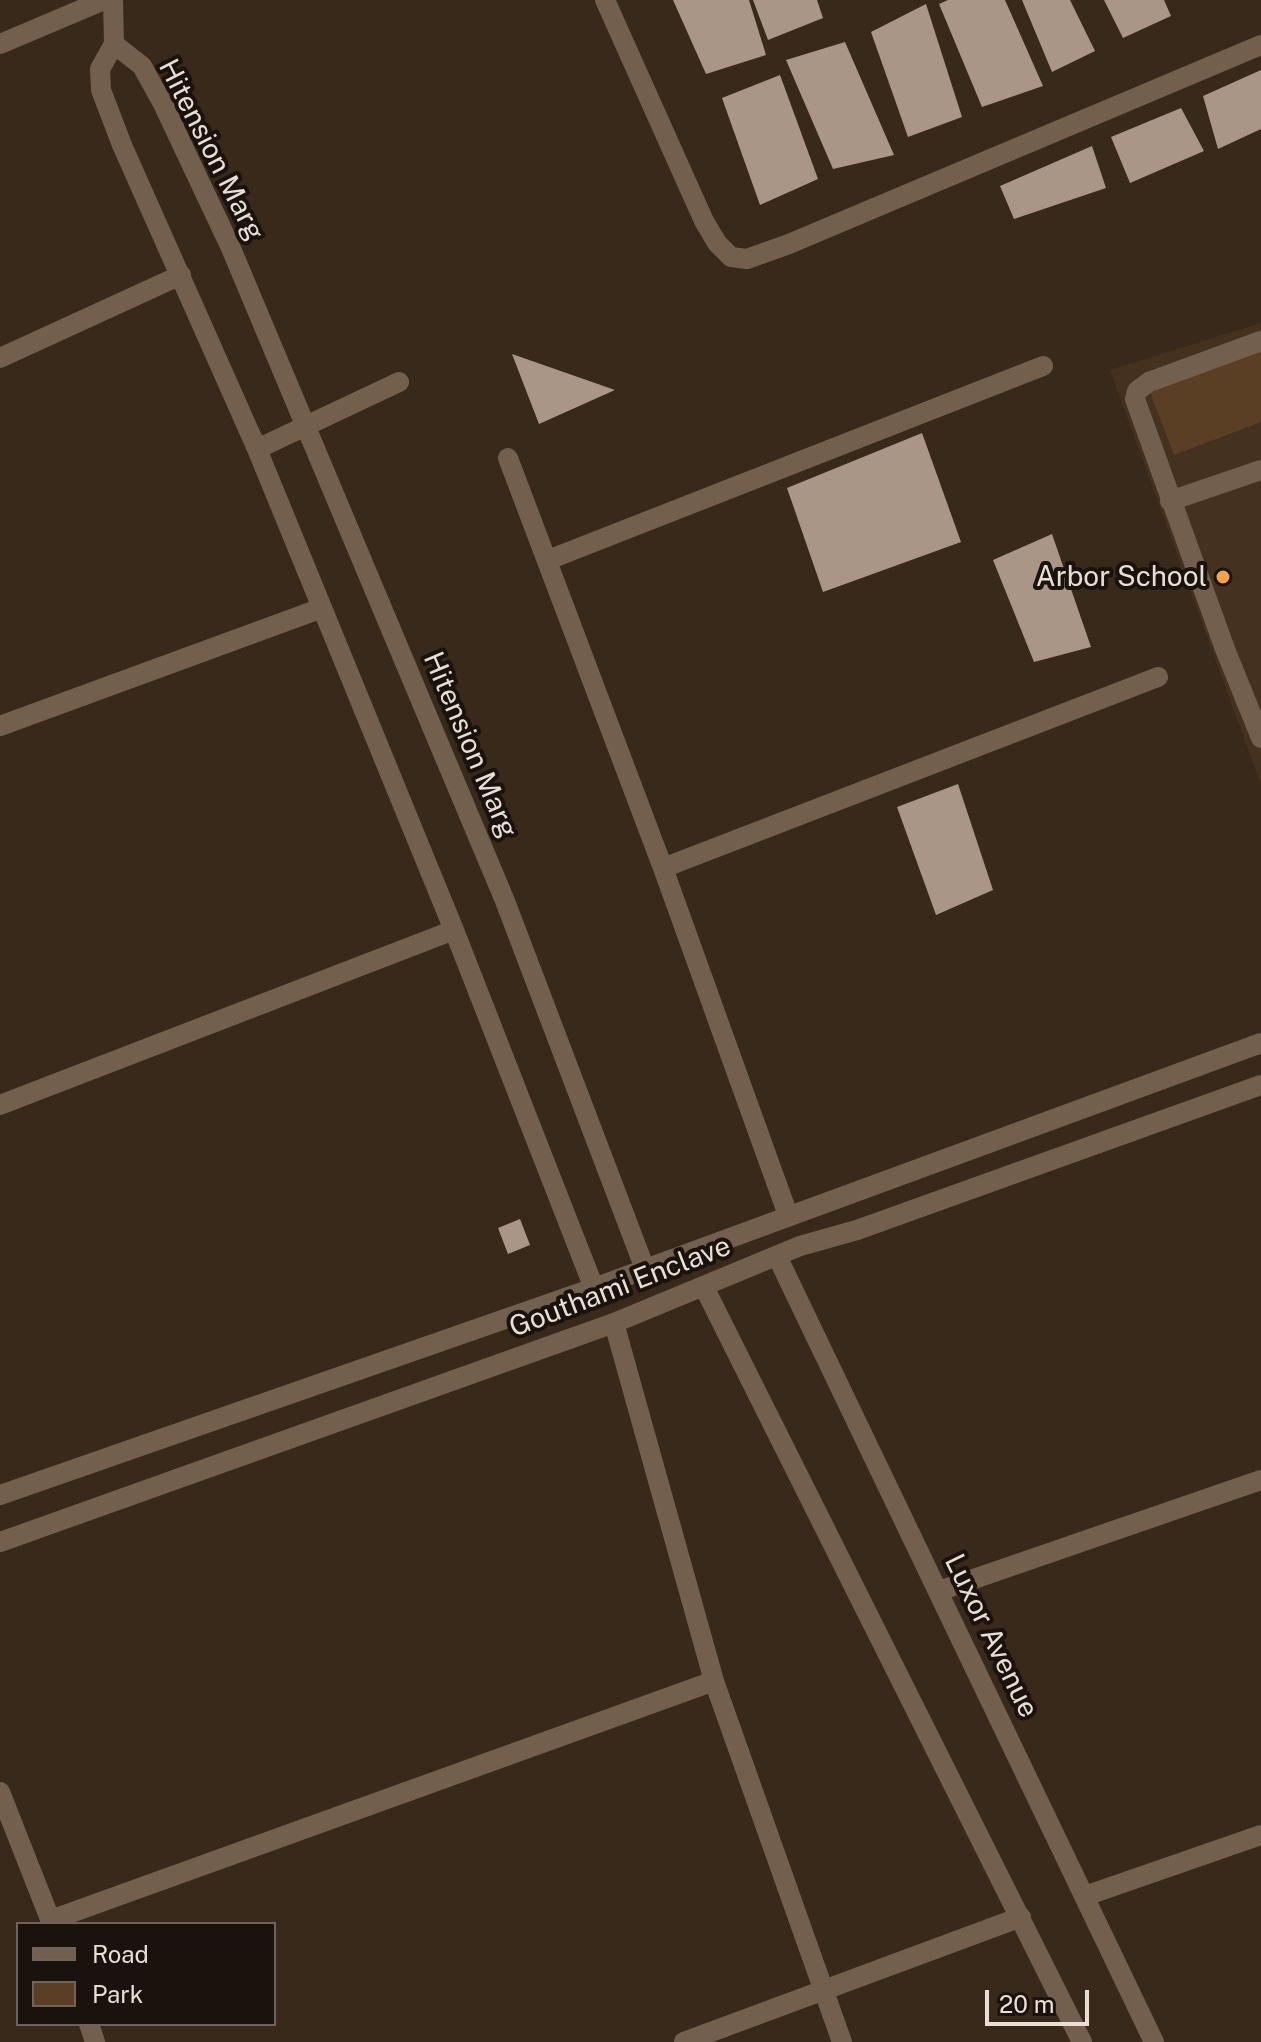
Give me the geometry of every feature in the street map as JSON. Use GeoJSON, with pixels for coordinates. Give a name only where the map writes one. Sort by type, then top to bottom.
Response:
{"type":"FeatureCollection","features":[{"type":"Feature","properties":{"kind":"street"},"geometry":{"type":"LineString","coordinates":[[0,44],[104,0]]}},
{"type":"Feature","properties":{"kind":"street"},"geometry":{"type":"LineString","coordinates":[[113,0],[114,44],[100,69],[101,90],[122,145],[257,449],[454,930],[594,1288]]}},
{"type":"Feature","properties":{"kind":"street"},"geometry":{"type":"LineString","coordinates":[[605,0],[704,221],[717,243],[731,257],[747,259],[1261,45]]}},
{"type":"Feature","properties":{"kind":"street","name":"Hitension Marg"},"geometry":{"type":"LineString","coordinates":[[114,44],[142,66],[230,246],[505,901],[645,1269]]}},
{"type":"Feature","properties":{"kind":"street"},"geometry":{"type":"LineString","coordinates":[[0,358],[181,275]]}},
{"type":"Feature","properties":{"kind":"street"},"geometry":{"type":"LineString","coordinates":[[1261,341],[1149,382],[1137,391],[1136,408],[1261,738]]}},
{"type":"Feature","properties":{"kind":"street"},"geometry":{"type":"LineString","coordinates":[[548,560],[1043,366]]}},
{"type":"Feature","properties":{"kind":"street"},"geometry":{"type":"LineString","coordinates":[[257,449],[399,382]]}},
{"type":"Feature","properties":{"kind":"street"},"geometry":{"type":"LineString","coordinates":[[508,458],[663,868],[788,1215]]}},
{"type":"Feature","properties":{"kind":"street"},"geometry":{"type":"LineString","coordinates":[[1170,501],[1261,470]]}},
{"type":"Feature","properties":{"kind":"street"},"geometry":{"type":"LineString","coordinates":[[0,726],[322,608]]}},
{"type":"Feature","properties":{"kind":"street"},"geometry":{"type":"LineString","coordinates":[[663,868],[1158,677]]}},
{"type":"Feature","properties":{"kind":"street"},"geometry":{"type":"LineString","coordinates":[[0,1105],[454,930]]}},
{"type":"Feature","properties":{"kind":"street","name":"Gouthami Enclave"},"geometry":{"type":"LineString","coordinates":[[0,1495],[594,1288],[1261,1043]]}},
{"type":"Feature","properties":{"kind":"street","name":"Gouthami Enclave"},"geometry":{"type":"LineString","coordinates":[[0,1542],[614,1323],[800,1246],[857,1230],[1261,1085]]}},
{"type":"Feature","properties":{"kind":"street","name":"Luxor Avenue"},"geometry":{"type":"LineString","coordinates":[[777,1256],[1154,2042]]}},
{"type":"Feature","properties":{"kind":"street"},"geometry":{"type":"LineString","coordinates":[[704,1287],[1082,2042]]}},
{"type":"Feature","properties":{"kind":"street"},"geometry":{"type":"LineString","coordinates":[[614,1323],[714,1681],[842,2042]]}},
{"type":"Feature","properties":{"kind":"street"},"geometry":{"type":"LineString","coordinates":[[939,1591],[1261,1480]]}},
{"type":"Feature","properties":{"kind":"street"},"geometry":{"type":"LineString","coordinates":[[0,1792],[51,1922],[714,1681]]}},
{"type":"Feature","properties":{"kind":"street"},"geometry":{"type":"LineString","coordinates":[[1085,1896],[1261,1835]]}},
{"type":"Feature","properties":{"kind":"street"},"geometry":{"type":"LineString","coordinates":[[684,2042],[1021,1917]]}},
{"type":"Feature","properties":{"kind":"shaded area","name":"Arbor School"},"geometry":{"type":"Polygon","coordinates":[[[1261,323],[1261,785],[1110,370],[1261,323]]]}},
{"type":"Feature","properties":{"kind":"green space"},"geometry":{"type":"Polygon","coordinates":[[[1261,330],[1261,422],[1174,455],[1143,374],[1261,330]]]}},
{"type":"Feature","properties":{"kind":"building"},"geometry":{"type":"Polygon","coordinates":[[[673,0],[749,0],[766,55],[706,74],[673,0]]]}},
{"type":"Feature","properties":{"kind":"building"},"geometry":{"type":"Polygon","coordinates":[[[753,0],[817,0],[823,18],[768,40],[753,0]]]}},
{"type":"Feature","properties":{"kind":"building"},"geometry":{"type":"Polygon","coordinates":[[[948,0],[1005,0],[1043,86],[982,107],[939,4],[948,0]]]}},
{"type":"Feature","properties":{"kind":"building"},"geometry":{"type":"Polygon","coordinates":[[[1022,0],[1070,0],[1095,51],[1052,72],[1022,0]]]}},
{"type":"Feature","properties":{"kind":"building"},"geometry":{"type":"Polygon","coordinates":[[[1104,0],[1164,0],[1171,16],[1123,38],[1104,0]]]}},
{"type":"Feature","properties":{"kind":"building"},"geometry":{"type":"Polygon","coordinates":[[[926,4],[962,117],[908,137],[871,32],[926,4]]]}},
{"type":"Feature","properties":{"kind":"building"},"geometry":{"type":"Polygon","coordinates":[[[845,42],[894,155],[833,169],[786,60],[845,42]]]}},
{"type":"Feature","properties":{"kind":"building"},"geometry":{"type":"Polygon","coordinates":[[[1261,70],[1261,129],[1218,149],[1203,96],[1261,70]]]}},
{"type":"Feature","properties":{"kind":"building"},"geometry":{"type":"Polygon","coordinates":[[[780,75],[818,179],[760,205],[722,98],[780,75]]]}},
{"type":"Feature","properties":{"kind":"building"},"geometry":{"type":"Polygon","coordinates":[[[1181,108],[1204,151],[1130,183],[1111,137],[1181,108]]]}},
{"type":"Feature","properties":{"kind":"building"},"geometry":{"type":"Polygon","coordinates":[[[1092,146],[1106,188],[1014,219],[1000,186],[1092,146]]]}},
{"type":"Feature","properties":{"kind":"building"},"geometry":{"type":"Polygon","coordinates":[[[512,354],[615,390],[539,424],[512,354]]]}},
{"type":"Feature","properties":{"kind":"building"},"geometry":{"type":"Polygon","coordinates":[[[922,433],[961,542],[823,592],[787,488],[922,433]]]}},
{"type":"Feature","properties":{"kind":"building"},"geometry":{"type":"Polygon","coordinates":[[[1052,534],[1091,647],[1034,662],[993,560],[1052,534]]]}},
{"type":"Feature","properties":{"kind":"building"},"geometry":{"type":"Polygon","coordinates":[[[958,784],[993,890],[936,915],[897,807],[958,784]]]}},
{"type":"Feature","properties":{"kind":"building"},"geometry":{"type":"Polygon","coordinates":[[[520,1219],[530,1245],[508,1254],[498,1228],[520,1219]]]}},
{"type":"Feature","properties":{"kind":"place","name":"Arbor School"},"geometry":{"type":"Point","coordinates":[1223,577]}}]}
